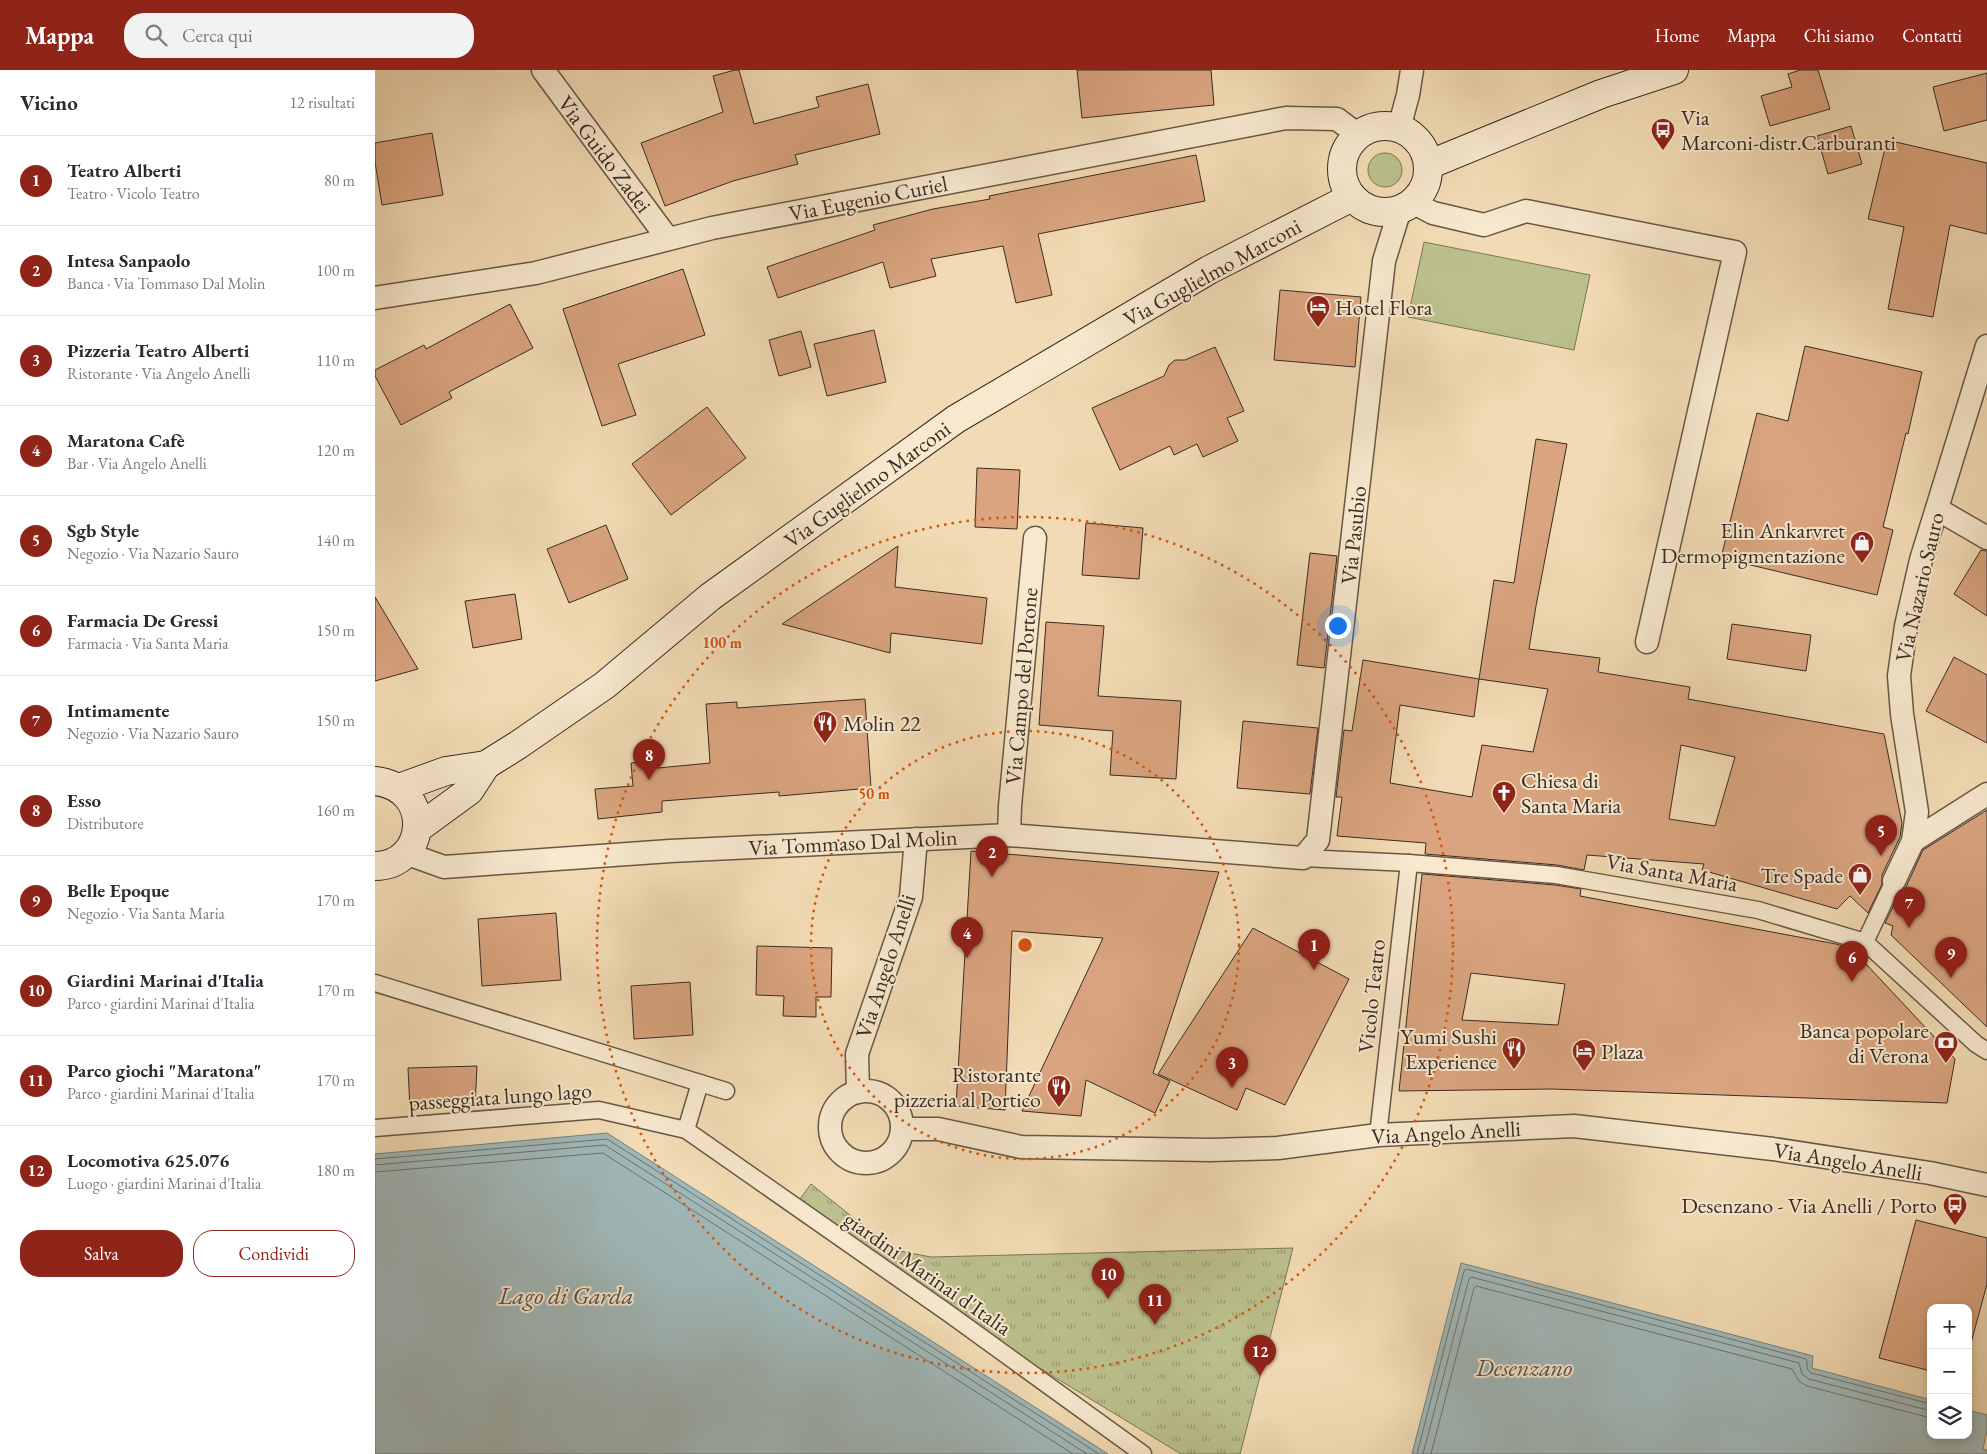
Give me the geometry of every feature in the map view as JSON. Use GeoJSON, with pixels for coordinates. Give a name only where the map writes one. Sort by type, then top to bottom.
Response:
{"type":"FeatureCollection","features":[{"type":"Feature","properties":{"kind":"main road"},"geometry":{"type":"LineString","coordinates":[[1428,165],[1601,94],[1674,70]]}},
{"type":"Feature","properties":{"kind":"main road"},"geometry":{"type":"LineString","coordinates":[[1385,126],[1399,128],[1410,133],[1419,142],[1425,153],[1428,165],[1427,178],[1422,192],[1406,205],[1387,212],[1374,211],[1362,205],[1352,196],[1345,185],[1342,171],[1343,157],[1349,145],[1359,135],[1371,128],[1385,126]]}},
{"type":"Feature","properties":{"kind":"main road","name":"Via Guglielmo Marconi"},"geometry":{"type":"LineString","coordinates":[[387,784],[446,771],[486,765],[605,685],[710,597],[956,419],[1209,270],[1352,196]]}},
{"type":"Feature","properties":{"kind":"main road"},"geometry":{"type":"LineString","coordinates":[[417,828],[469,791],[486,765]]}},
{"type":"Feature","properties":{"kind":"main road"},"geometry":{"type":"LineString","coordinates":[[375,866],[394,862],[405,854],[413,842],[417,828],[417,817],[413,805],[387,784]]}},
{"type":"Feature","properties":{"kind":"street","name":"Via Guido Zadei"},"geometry":{"type":"LineString","coordinates":[[543,70],[668,239]]}},
{"type":"Feature","properties":{"kind":"street"},"geometry":{"type":"LineString","coordinates":[[1399,128],[1408,95],[1412,70]]}},
{"type":"Feature","properties":{"kind":"street","name":"Via Eugenio Curiel"},"geometry":{"type":"LineString","coordinates":[[375,298],[536,273],[712,228],[1286,118],[1337,119],[1359,135]]}},
{"type":"Feature","properties":{"kind":"street"},"geometry":{"type":"LineString","coordinates":[[1406,205],[1484,225],[1525,211],[1735,252],[1647,642]]}},
{"type":"Feature","properties":{"kind":"street","name":"Via Pasubio"},"geometry":{"type":"LineString","coordinates":[[1303,858],[1318,840],[1384,261],[1406,205]]}},
{"type":"Feature","properties":{"kind":"street","name":"Via Nazario Sauro"},"geometry":{"type":"LineString","coordinates":[[1865,942],[1913,841],[1917,812],[1901,714],[1899,676],[1906,626],[1921,560],[1987,346]]}},
{"type":"Feature","properties":{"kind":"street"},"geometry":{"type":"LineString","coordinates":[[1937,509],[1987,538]]}},
{"type":"Feature","properties":{"kind":"street","name":"Via Campo del Portone"},"geometry":{"type":"LineString","coordinates":[[1009,835],[1010,806],[1035,538]]}},
{"type":"Feature","properties":{"kind":"street"},"geometry":{"type":"LineString","coordinates":[[1913,841],[1987,794]]}},
{"type":"Feature","properties":{"kind":"street","name":"Via Tommaso Dal Molin"},"geometry":{"type":"LineString","coordinates":[[405,854],[444,867],[670,851],[1009,835],[1303,858]]}},
{"type":"Feature","properties":{"kind":"street","name":"Via Angelo Anelli"},"geometry":{"type":"LineString","coordinates":[[858,1092],[857,1054],[911,897],[916,839]]}},
{"type":"Feature","properties":{"kind":"street","name":"Via Santa Maria"},"geometry":{"type":"LineString","coordinates":[[1303,858],[1409,863],[1556,875],[1749,908],[1865,942],[1975,1044],[1987,1051]]}},
{"type":"Feature","properties":{"kind":"street","name":"Vicolo Teatro"},"geometry":{"type":"LineString","coordinates":[[1378,1135],[1409,863]]}},
{"type":"Feature","properties":{"kind":"street"},"geometry":{"type":"LineString","coordinates":[[375,983],[726,1091]]}},
{"type":"Feature","properties":{"kind":"street"},"geometry":{"type":"LineString","coordinates":[[686,1130],[700,1083]]}},
{"type":"Feature","properties":{"kind":"street"},"geometry":{"type":"LineString","coordinates":[[858,1092],[877,1092],[893,1102],[902,1119],[902,1129],[896,1147],[882,1159],[873,1162],[864,1162],[847,1157],[831,1135],[832,1116],[836,1108],[842,1101],[858,1092]]}},
{"type":"Feature","properties":{"kind":"street","name":"passeggiata lungo lago"},"geometry":{"type":"LineString","coordinates":[[375,1128],[599,1110],[686,1130]]}},
{"type":"Feature","properties":{"kind":"street","name":"Via Angelo Anelli"},"geometry":{"type":"LineString","coordinates":[[902,1129],[938,1129],[1021,1147],[1135,1149],[1278,1148],[1378,1135],[1574,1126],[1773,1149],[1929,1173],[1987,1185]]}},
{"type":"Feature","properties":{"kind":"street","name":"giardini Marinai d'Italia"},"geometry":{"type":"LineString","coordinates":[[686,1130],[948,1313],[1143,1454]]}},
{"type":"Feature","properties":{"kind":"green space"},"geometry":{"type":"Polygon","coordinates":[[[1385,153],[1392,154],[1397,158],[1401,163],[1401,177],[1397,182],[1392,186],[1385,187],[1378,186],[1373,182],[1369,177],[1368,170],[1369,163],[1373,158],[1378,154],[1385,153]]]}},
{"type":"Feature","properties":{"kind":"green space"},"geometry":{"type":"Polygon","coordinates":[[[1424,242],[1590,275],[1574,350],[1408,317],[1424,242]]]}},
{"type":"Feature","properties":{"kind":"green space"},"geometry":{"type":"Polygon","coordinates":[[[811,1184],[894,1250],[931,1257],[1293,1248],[1240,1454],[1181,1454],[995,1341],[797,1203],[811,1184]]]}},
{"type":"Feature","properties":{"kind":"water","name":"Lago di Garda"},"geometry":{"type":"Polygon","coordinates":[[[607,1133],[1108,1454],[375,1454],[375,1154],[607,1133]]]}},
{"type":"Feature","properties":{"kind":"water","name":"Desenzano"},"geometry":{"type":"Polygon","coordinates":[[[1461,1263],[1813,1356],[1812,1368],[1927,1399],[1927,1439],[1972,1439],[1972,1411],[1987,1415],[1987,1431],[1983,1449],[1987,1450],[1987,1454],[1412,1454],[1461,1263]]]}},
{"type":"Feature","properties":{"kind":"building"},"geometry":{"type":"Polygon","coordinates":[[[739,70],[754,124],[819,107],[816,97],[868,84],[880,134],[795,155],[798,164],[733,181],[665,206],[641,143],[723,112],[713,76],[739,70]]]}},
{"type":"Feature","properties":{"kind":"building"},"geometry":{"type":"Polygon","coordinates":[[[1077,70],[1211,70],[1214,105],[1082,118],[1077,70]]]}},
{"type":"Feature","properties":{"kind":"building"},"geometry":{"type":"Polygon","coordinates":[[[1800,70],[1818,70],[1830,109],[1770,126],[1761,96],[1792,87],[1788,74],[1800,70]]]}},
{"type":"Feature","properties":{"kind":"building"},"geometry":{"type":"Polygon","coordinates":[[[1987,73],[1987,120],[1944,131],[1933,87],[1987,73]]]}},
{"type":"Feature","properties":{"kind":"building"},"geometry":{"type":"Polygon","coordinates":[[[1851,126],[1862,164],[1828,174],[1817,136],[1851,126]]]}},
{"type":"Feature","properties":{"kind":"building"},"geometry":{"type":"Polygon","coordinates":[[[432,133],[443,195],[382,205],[375,162],[375,143],[432,133]]]}},
{"type":"Feature","properties":{"kind":"building"},"geometry":{"type":"Polygon","coordinates":[[[1887,140],[1987,163],[1987,234],[1950,225],[1933,317],[1888,309],[1904,227],[1868,219],[1887,140]]]}},
{"type":"Feature","properties":{"kind":"building"},"geometry":{"type":"Polygon","coordinates":[[[1196,155],[1205,201],[1038,234],[1052,295],[1016,303],[1003,246],[931,259],[936,276],[890,288],[883,262],[778,298],[767,267],[875,230],[873,225],[933,209],[990,199],[989,196],[1196,155]]]}},
{"type":"Feature","properties":{"kind":"building"},"geometry":{"type":"Polygon","coordinates":[[[683,269],[705,335],[618,364],[636,415],[602,426],[563,309],[683,269]]]}},
{"type":"Feature","properties":{"kind":"building","name":"Hotel Flora"},"geometry":{"type":"Polygon","coordinates":[[[1280,290],[1361,297],[1355,367],[1274,360],[1280,290]]]}},
{"type":"Feature","properties":{"kind":"building"},"geometry":{"type":"Polygon","coordinates":[[[510,304],[533,348],[449,392],[452,398],[401,425],[375,376],[375,370],[424,345],[426,349],[510,304]]]}},
{"type":"Feature","properties":{"kind":"building"},"geometry":{"type":"Polygon","coordinates":[[[874,330],[886,382],[827,396],[814,344],[874,330]]]}},
{"type":"Feature","properties":{"kind":"building"},"geometry":{"type":"Polygon","coordinates":[[[801,331],[811,367],[779,376],[769,340],[801,331]]]}},
{"type":"Feature","properties":{"kind":"building"},"geometry":{"type":"Polygon","coordinates":[[[1805,346],[1922,372],[1908,434],[1906,433],[1883,527],[1893,530],[1877,595],[1721,558],[1757,413],[1788,421],[1805,346]]]}},
{"type":"Feature","properties":{"kind":"building"},"geometry":{"type":"Polygon","coordinates":[[[1215,347],[1244,411],[1227,418],[1238,441],[1203,457],[1197,444],[1174,455],[1170,446],[1120,470],[1092,408],[1164,376],[1169,365],[1175,360],[1185,360],[1215,347]]]}},
{"type":"Feature","properties":{"kind":"building"},"geometry":{"type":"Polygon","coordinates":[[[707,407],[746,458],[671,515],[632,464],[707,407]]]}},
{"type":"Feature","properties":{"kind":"building"},"geometry":{"type":"Polygon","coordinates":[[[1536,439],[1567,444],[1529,649],[1600,658],[1598,672],[1690,687],[1688,699],[1884,734],[1902,823],[1900,837],[1882,875],[1882,884],[1868,913],[1850,896],[1837,909],[1702,870],[1704,864],[1587,855],[1584,870],[1557,865],[1425,854],[1426,843],[1337,836],[1342,797],[1336,797],[1344,730],[1352,731],[1363,660],[1479,679],[1494,580],[1514,583],[1536,439]],[[1479,679],[1474,717],[1400,705],[1390,783],[1472,797],[1482,745],[1533,752],[1548,689],[1479,679]],[[1681,745],[1669,819],[1715,826],[1735,757],[1681,745]]]}},
{"type":"Feature","properties":{"kind":"building"},"geometry":{"type":"Polygon","coordinates":[[[977,468],[1020,470],[1017,529],[975,527],[977,468]]]}},
{"type":"Feature","properties":{"kind":"building"},"geometry":{"type":"Polygon","coordinates":[[[1086,523],[1143,528],[1139,579],[1082,575],[1086,523]]]}},
{"type":"Feature","properties":{"kind":"building"},"geometry":{"type":"Polygon","coordinates":[[[606,525],[628,579],[569,603],[547,549],[606,525]]]}},
{"type":"Feature","properties":{"kind":"building"},"geometry":{"type":"Polygon","coordinates":[[[898,546],[895,587],[987,598],[982,644],[891,633],[890,653],[782,624],[898,546]]]}},
{"type":"Feature","properties":{"kind":"building"},"geometry":{"type":"Polygon","coordinates":[[[1981,550],[1987,551],[1987,616],[1954,594],[1981,550]]]}},
{"type":"Feature","properties":{"kind":"building"},"geometry":{"type":"Polygon","coordinates":[[[1310,553],[1337,556],[1324,668],[1297,665],[1310,553]]]}},
{"type":"Feature","properties":{"kind":"building"},"geometry":{"type":"Polygon","coordinates":[[[515,594],[522,639],[473,648],[465,601],[515,594]]]}},
{"type":"Feature","properties":{"kind":"building"},"geometry":{"type":"Polygon","coordinates":[[[375,597],[418,669],[375,681],[375,597]]]}},
{"type":"Feature","properties":{"kind":"building"},"geometry":{"type":"Polygon","coordinates":[[[1046,622],[1104,626],[1098,696],[1181,701],[1176,779],[1110,775],[1113,731],[1039,725],[1046,622]]]}},
{"type":"Feature","properties":{"kind":"building"},"geometry":{"type":"Polygon","coordinates":[[[1732,624],[1811,635],[1806,671],[1727,659],[1732,624]]]}},
{"type":"Feature","properties":{"kind":"building"},"geometry":{"type":"Polygon","coordinates":[[[1954,657],[1987,675],[1987,743],[1926,711],[1954,657]]]}},
{"type":"Feature","properties":{"kind":"building"},"geometry":{"type":"Polygon","coordinates":[[[865,699],[871,788],[779,796],[779,792],[662,801],[662,812],[598,819],[595,789],[633,786],[631,763],[657,760],[658,768],[710,763],[706,704],[737,702],[737,708],[865,699]]]}},
{"type":"Feature","properties":{"kind":"building"},"geometry":{"type":"Polygon","coordinates":[[[1243,721],[1318,728],[1310,794],[1237,788],[1243,721]]]}},
{"type":"Feature","properties":{"kind":"building"},"geometry":{"type":"Polygon","coordinates":[[[1987,810],[1987,1027],[1891,935],[1893,926],[1885,923],[1900,893],[1906,887],[1923,850],[1987,810]]]}},
{"type":"Feature","properties":{"kind":"building"},"geometry":{"type":"Polygon","coordinates":[[[971,851],[1219,872],[1153,1073],[1170,1081],[1155,1113],[1086,1080],[1081,1116],[1022,1111],[1103,938],[1012,931],[1005,1110],[956,1106],[971,851]]]}},
{"type":"Feature","properties":{"kind":"building"},"geometry":{"type":"Polygon","coordinates":[[[1422,874],[1555,885],[1581,889],[1580,896],[1836,944],[1852,949],[1955,1059],[1947,1103],[1552,1089],[1399,1091],[1422,874]],[[1471,973],[1462,1020],[1558,1025],[1565,984],[1471,973]]]}},
{"type":"Feature","properties":{"kind":"building"},"geometry":{"type":"Polygon","coordinates":[[[556,913],[561,980],[482,986],[478,919],[556,913]]]}},
{"type":"Feature","properties":{"kind":"building"},"geometry":{"type":"Polygon","coordinates":[[[1253,928],[1349,979],[1285,1105],[1246,1088],[1237,1110],[1158,1074],[1253,928]]]}},
{"type":"Feature","properties":{"kind":"building"},"geometry":{"type":"Polygon","coordinates":[[[757,946],[832,948],[831,997],[816,997],[816,1017],[783,1016],[784,996],[756,995],[757,946]]]}},
{"type":"Feature","properties":{"kind":"building"},"geometry":{"type":"Polygon","coordinates":[[[690,982],[693,1035],[634,1039],[631,986],[690,982]]]}},
{"type":"Feature","properties":{"kind":"building"},"geometry":{"type":"Polygon","coordinates":[[[477,1066],[475,1107],[410,1110],[408,1068],[477,1066]]]}},
{"type":"Feature","properties":{"kind":"building"},"geometry":{"type":"Polygon","coordinates":[[[1916,1220],[1987,1238],[1987,1284],[1972,1339],[1972,1304],[1927,1304],[1927,1370],[1879,1358],[1916,1220]]]}},
{"type":"Feature","properties":{"kind":"place","name":"Via Marconi-distr.Carburanti"},"geometry":{"type":"Point","coordinates":[1663,151]}},
{"type":"Feature","properties":{"kind":"place","name":"Hotel Flora"},"geometry":{"type":"Point","coordinates":[1318,328]}},
{"type":"Feature","properties":{"kind":"place","name":"Elin Ankarvret Dermopigmentazione"},"geometry":{"type":"Point","coordinates":[1862,564]}},
{"type":"Feature","properties":{"kind":"place","name":"Molin 22"},"geometry":{"type":"Point","coordinates":[825,744]}},
{"type":"Feature","properties":{"kind":"place","name":"Esso"},"geometry":{"type":"Point","coordinates":[649,780]}},
{"type":"Feature","properties":{"kind":"place","name":"Chiesa di Santa Maria"},"geometry":{"type":"Point","coordinates":[1504,814]}},
{"type":"Feature","properties":{"kind":"place","name":"Sgb Style"},"geometry":{"type":"Point","coordinates":[1881,856]}},
{"type":"Feature","properties":{"kind":"place","name":"Intesa Sanpaolo"},"geometry":{"type":"Point","coordinates":[992,877]}},
{"type":"Feature","properties":{"kind":"place","name":"Tre Spade"},"geometry":{"type":"Point","coordinates":[1860,896]}},
{"type":"Feature","properties":{"kind":"place","name":"Intimamente"},"geometry":{"type":"Point","coordinates":[1909,928]}},
{"type":"Feature","properties":{"kind":"place","name":"Maratona Cafè"},"geometry":{"type":"Point","coordinates":[967,958]}},
{"type":"Feature","properties":{"kind":"place","name":"Teatro Alberti"},"geometry":{"type":"Point","coordinates":[1314,970]}},
{"type":"Feature","properties":{"kind":"place","name":"Belle Epoque"},"geometry":{"type":"Point","coordinates":[1951,978]}},
{"type":"Feature","properties":{"kind":"place","name":"Farmacia De Gressi"},"geometry":{"type":"Point","coordinates":[1852,982]}},
{"type":"Feature","properties":{"kind":"place","name":"Banca popolare di Verona"},"geometry":{"type":"Point","coordinates":[1946,1064]}},
{"type":"Feature","properties":{"kind":"place","name":"Yumi Sushi Experience"},"geometry":{"type":"Point","coordinates":[1514,1070]}},
{"type":"Feature","properties":{"kind":"place","name":"Plaza"},"geometry":{"type":"Point","coordinates":[1584,1072]}},
{"type":"Feature","properties":{"kind":"place","name":"Pizzeria Teatro Alberti"},"geometry":{"type":"Point","coordinates":[1232,1088]}},
{"type":"Feature","properties":{"kind":"place","name":"Ristorante pizzeria al Portico"},"geometry":{"type":"Point","coordinates":[1059,1108]}},
{"type":"Feature","properties":{"kind":"place","name":"Desenzano - Via Anelli / Porto"},"geometry":{"type":"Point","coordinates":[1955,1226]}},
{"type":"Feature","properties":{"kind":"place","name":"Giardini Marinai d'Italia"},"geometry":{"type":"Point","coordinates":[1108,1299]}},
{"type":"Feature","properties":{"kind":"place","name":"Parco giochi \"Maratona\""},"geometry":{"type":"Point","coordinates":[1155,1325]}},
{"type":"Feature","properties":{"kind":"place","name":"Locomotiva 625.076"},"geometry":{"type":"Point","coordinates":[1260,1376]}}]}
